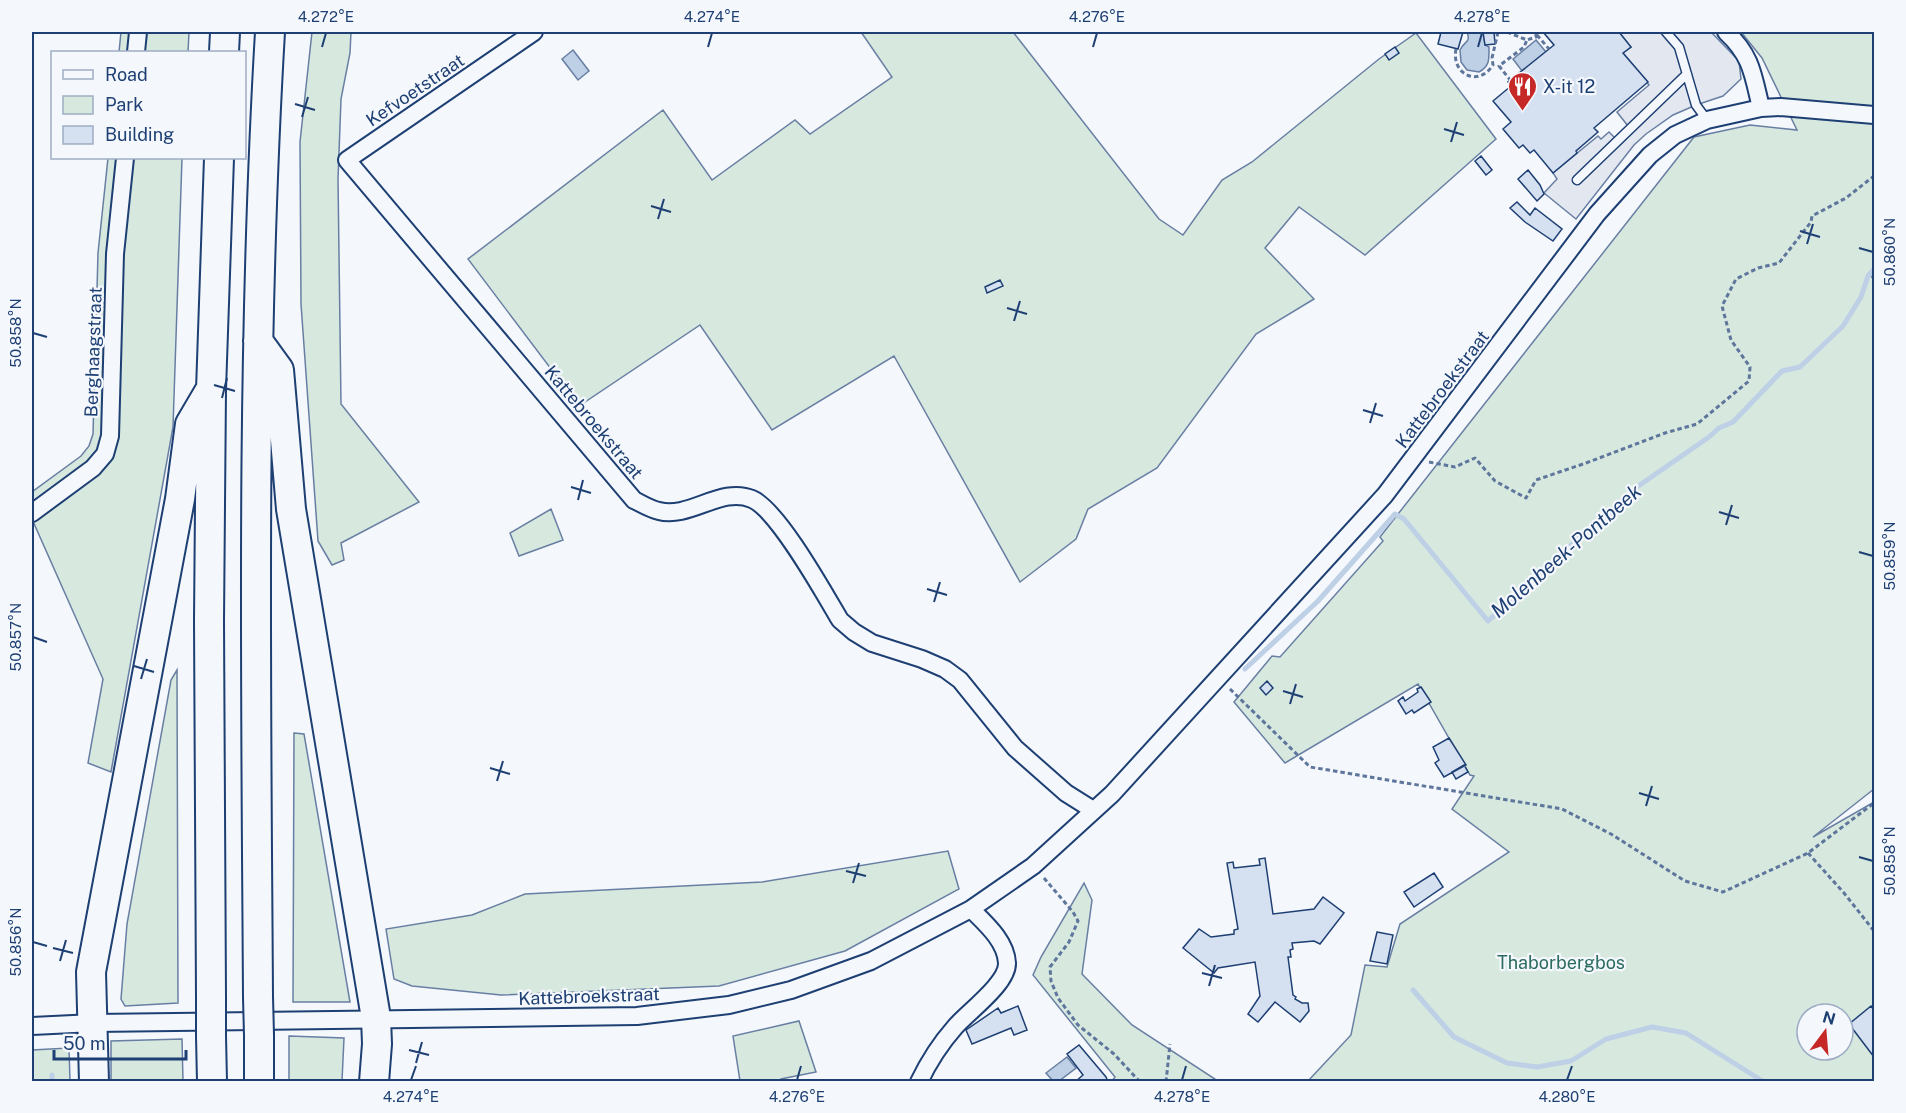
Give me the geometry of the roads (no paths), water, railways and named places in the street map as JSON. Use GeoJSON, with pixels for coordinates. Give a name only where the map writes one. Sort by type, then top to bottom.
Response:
{"type":"FeatureCollection","features":[{"type":"Feature","properties":{"kind":"highway"},"geometry":{"type":"LineString","coordinates":[[224,51],[225,32]]}},
{"type":"Feature","properties":{"kind":"highway"},"geometry":{"type":"LineString","coordinates":[[259,1082],[256,620],[258,341],[264,130],[270,32]]}},
{"type":"Feature","properties":{"kind":"highway"},"geometry":{"type":"LineString","coordinates":[[212,1082],[209,621],[211,390],[219,159]]}},
{"type":"Feature","properties":{"kind":"highway"},"geometry":{"type":"LineString","coordinates":[[258,341],[279,370],[291,509],[376,1018],[377,1044],[374,1082]]}},
{"type":"Feature","properties":{"kind":"highway"},"geometry":{"type":"LineString","coordinates":[[94,1082],[91,972],[177,510],[190,424],[211,390]]}},
{"type":"Feature","properties":{"kind":"street"},"geometry":{"type":"LineString","coordinates":[[136,51],[138,32]]}},
{"type":"Feature","properties":{"kind":"street","name":"Kefvoetstraat"},"geometry":{"type":"LineString","coordinates":[[347,160],[534,32]]}},
{"type":"Feature","properties":{"kind":"street"},"geometry":{"type":"LineString","coordinates":[[1726,32],[1738,43],[1751,64],[1761,108]]}},
{"type":"Feature","properties":{"kind":"street","name":"Kattebroekstraat"},"geometry":{"type":"LineString","coordinates":[[32,1026],[376,1018],[637,1016],[729,1005],[791,990],[872,961],[971,909],[1033,866],[1112,794],[1385,495],[1597,214],[1650,155],[1675,135],[1707,120],[1761,108],[1781,107],[1875,115]]}},
{"type":"Feature","properties":{"kind":"street","name":"Berghaagstraat"},"geometry":{"type":"LineString","coordinates":[[32,513],[93,468],[105,453],[110,436],[115,254],[125,159]]}},
{"type":"Feature","properties":{"kind":"street","name":"Kattebroekstraat"},"geometry":{"type":"LineString","coordinates":[[347,160],[634,500],[659,512],[678,511],[724,497],[739,495],[765,506],[778,521],[840,620],[872,643],[922,659],[945,669],[960,680],[1016,748],[1066,793],[1093,810]]}},
{"type":"Feature","properties":{"kind":"street"},"geometry":{"type":"LineString","coordinates":[[919,1082],[934,1053],[956,1026],[1004,976],[1007,963],[999,940],[971,909]]}},
{"type":"Feature","properties":{"kind":"lane"},"geometry":{"type":"LineString","coordinates":[[1666,32],[1679,47],[1696,105],[1707,120]]}},
{"type":"Feature","properties":{"kind":"lane"},"geometry":{"type":"LineString","coordinates":[[1577,180],[1687,74]]}},
{"type":"Feature","properties":{"kind":"water"},"geometry":{"type":"Polygon","coordinates":[[[1467,32],[1491,32],[1483,33],[1485,45],[1489,47],[1489,59],[1487,65],[1479,72],[1467,70],[1461,62],[1460,50],[1468,40],[1467,32]]]}},
{"type":"Feature","properties":{"kind":"water"},"geometry":{"type":"Polygon","coordinates":[[[1536,40],[1546,52],[1522,71],[1513,59],[1536,40]]]}},
{"type":"Feature","properties":{"kind":"water"},"geometry":{"type":"Polygon","coordinates":[[[573,50],[589,71],[578,80],[562,59],[573,50]]]}},
{"type":"Feature","properties":{"kind":"water"},"geometry":{"type":"Polygon","coordinates":[[[1067,1057],[1076,1068],[1059,1081],[1053,1081],[1046,1073],[1067,1057]]]}},
{"type":"Feature","properties":{"kind":"waterway","name":"Molenbeek-Pontbeek"},"geometry":{"type":"LineString","coordinates":[[1245,669],[1318,601],[1395,514],[1404,519],[1488,621],[1579,538],[1622,506],[1634,489],[1719,428],[1733,422],[1782,371],[1800,367],[1843,326],[1861,297],[1868,276],[1874,269]]}},
{"type":"Feature","properties":{"kind":"waterway"},"geometry":{"type":"LineString","coordinates":[[1413,990],[1454,1037],[1507,1063],[1537,1067],[1571,1061],[1606,1039],[1652,1027],[1686,1033],[1764,1082]]}},
{"type":"Feature","properties":{"kind":"waterway"},"geometry":{"type":"LineString","coordinates":[[52,1075],[52,1082]]}},
{"type":"Feature","properties":{"kind":"place","name":"X-it 12"},"geometry":{"type":"Point","coordinates":[1522,112]}},
{"type":"Feature","properties":{"kind":"park label","name":"Thaborbergbos"},"geometry":{"type":"Point","coordinates":[1561,962]}}]}
